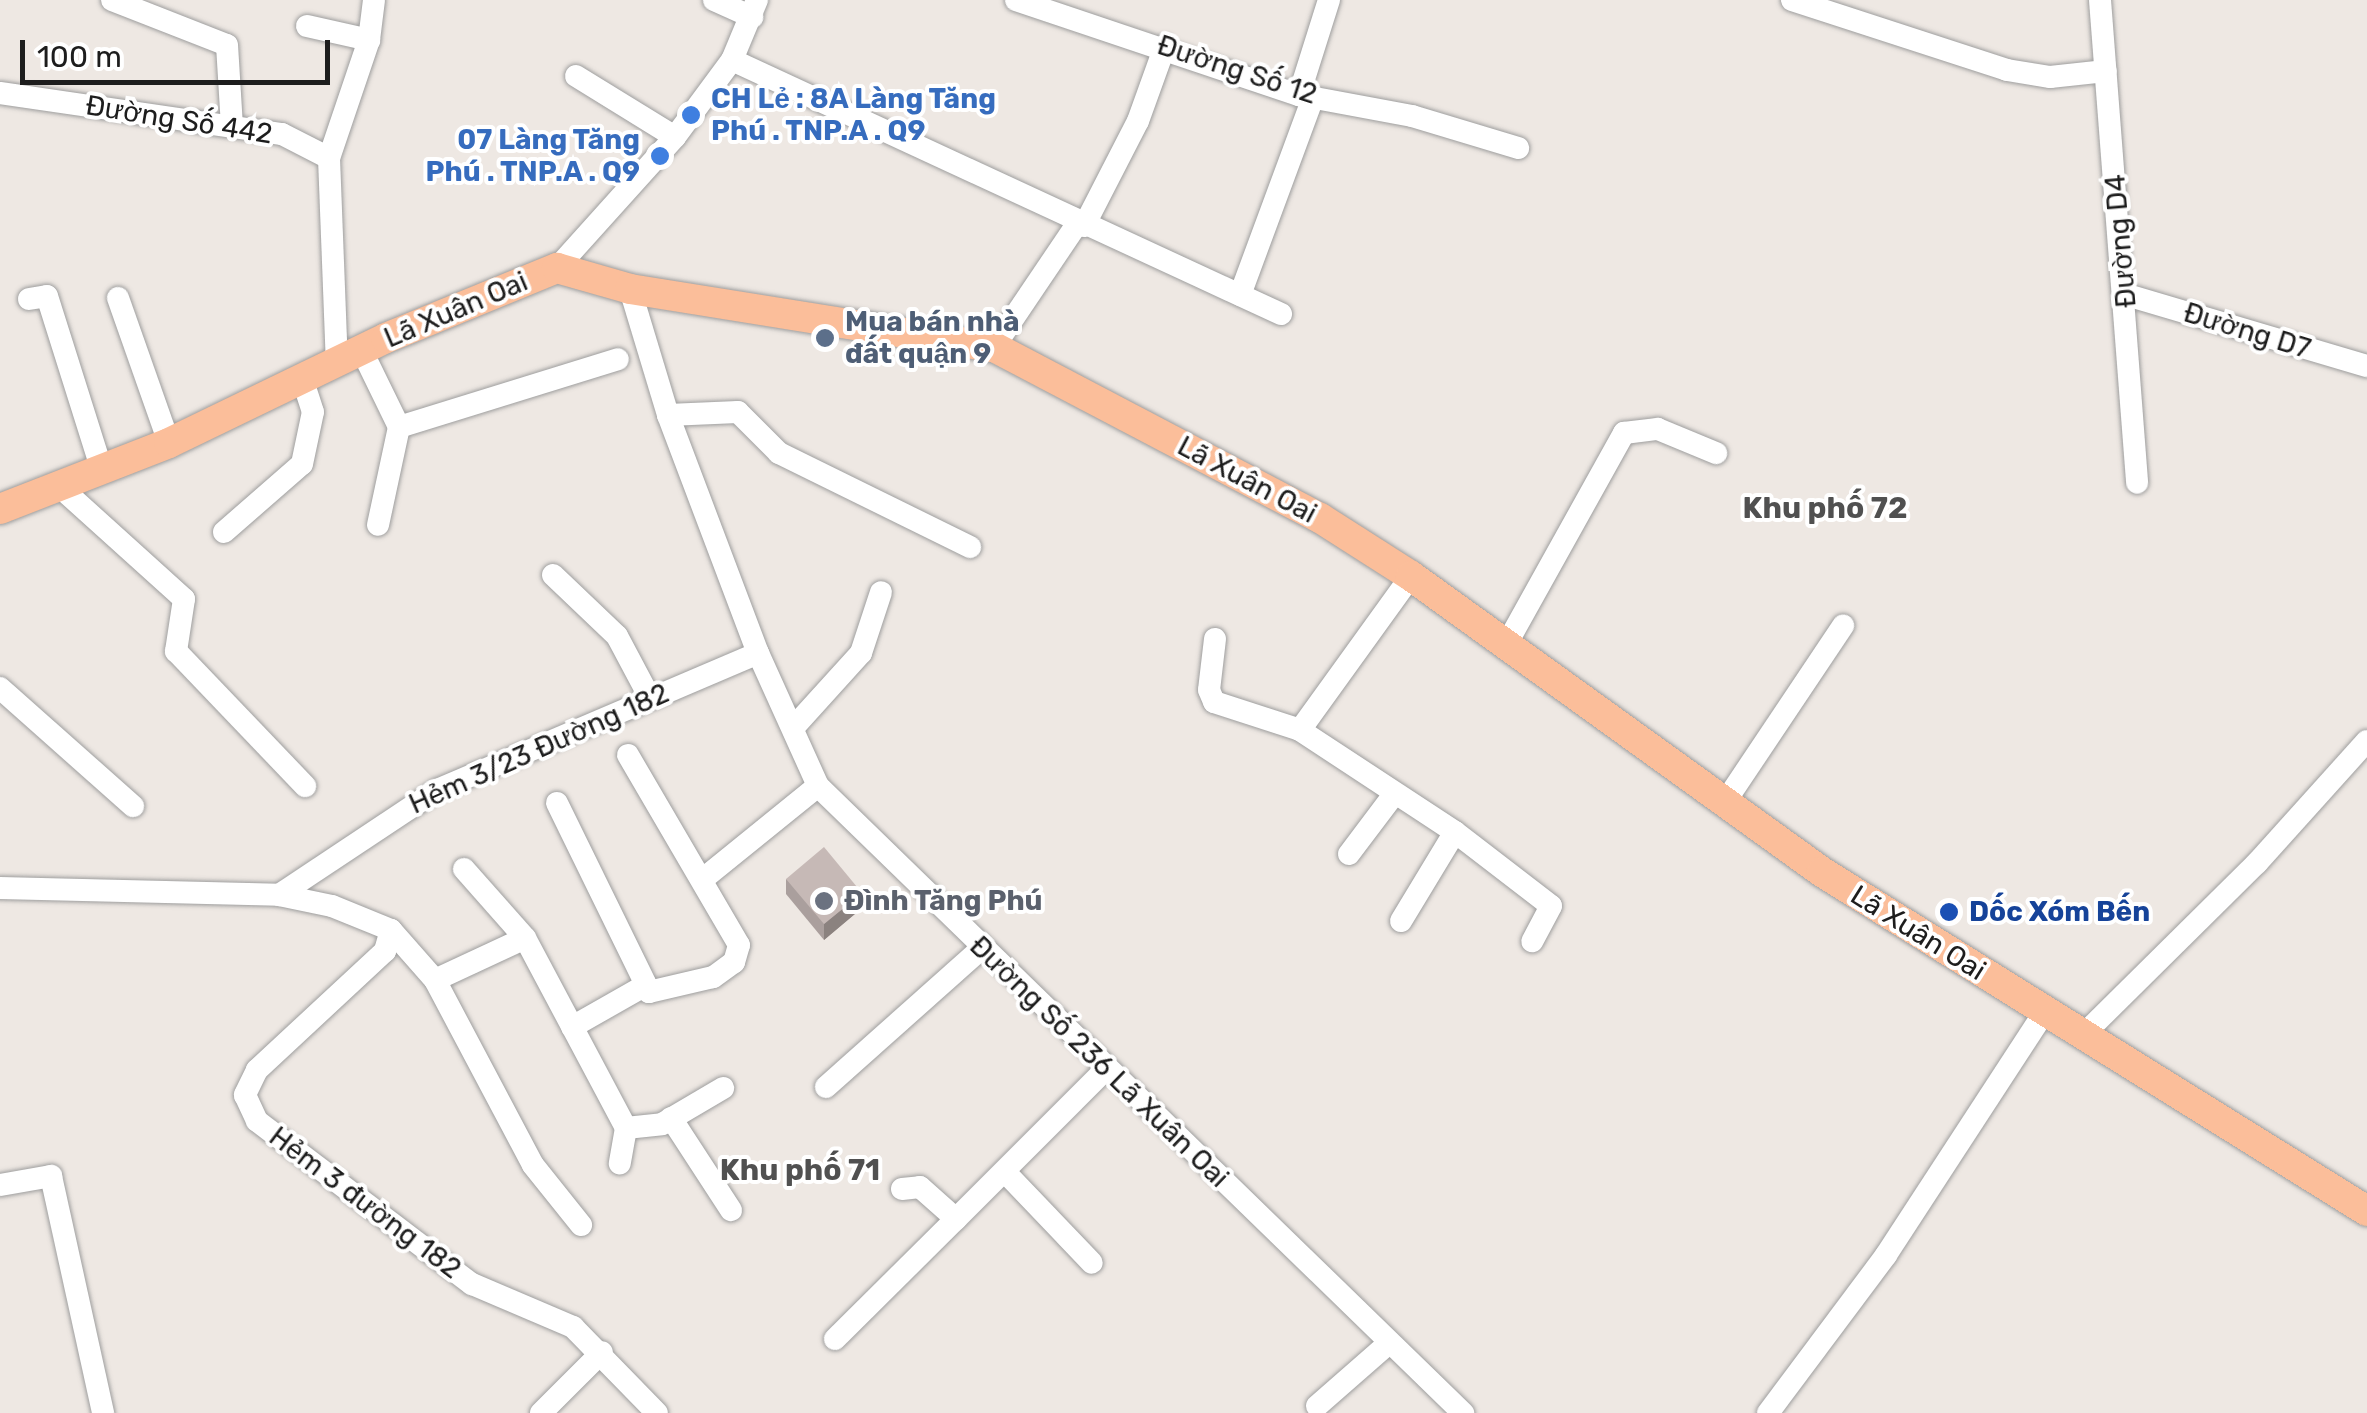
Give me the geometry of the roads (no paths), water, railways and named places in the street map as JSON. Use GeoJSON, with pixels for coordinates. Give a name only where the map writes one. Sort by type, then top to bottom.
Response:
{"type":"FeatureCollection","features":[{"type":"Feature","properties":{"kind":"main road","name":"Lã Xuân Oai"},"geometry":{"type":"LineString","coordinates":[[0,509],[170,443],[350,357],[557,268],[630,289],[994,347],[1320,518],[1411,576],[1724,805],[2044,1013],[2367,1211]]}},
{"type":"Feature","properties":{"kind":"street"},"geometry":{"type":"LineString","coordinates":[[112,0],[227,45],[232,127]]}},
{"type":"Feature","properties":{"kind":"street"},"geometry":{"type":"LineString","coordinates":[[374,0],[369,40],[329,158],[350,357],[399,427],[378,525]]}},
{"type":"Feature","properties":{"kind":"street"},"geometry":{"type":"LineString","coordinates":[[557,268],[675,137],[732,60],[754,9],[714,0]]}},
{"type":"Feature","properties":{"kind":"street","name":"Đường Số 12"},"geometry":{"type":"LineString","coordinates":[[1016,0],[1165,46],[1306,96],[1412,116],[1518,148]]}},
{"type":"Feature","properties":{"kind":"street"},"geometry":{"type":"LineString","coordinates":[[1240,295],[1306,96],[1329,0]]}},
{"type":"Feature","properties":{"kind":"street"},"geometry":{"type":"LineString","coordinates":[[1792,0],[2007,70],[2050,77],[2106,71]]}},
{"type":"Feature","properties":{"kind":"street","name":"Đường D4"},"geometry":{"type":"LineString","coordinates":[[2100,0],[2127,295],[2137,483]]}},
{"type":"Feature","properties":{"kind":"street"},"geometry":{"type":"LineString","coordinates":[[306,26],[369,40]]}},
{"type":"Feature","properties":{"kind":"street"},"geometry":{"type":"LineString","coordinates":[[994,347],[1080,225],[1138,120],[1165,46]]}},
{"type":"Feature","properties":{"kind":"street"},"geometry":{"type":"LineString","coordinates":[[732,60],[1080,225],[1281,314]]}},
{"type":"Feature","properties":{"kind":"street"},"geometry":{"type":"LineString","coordinates":[[576,76],[675,137]]}},
{"type":"Feature","properties":{"kind":"street","name":"Đường Số 442"},"geometry":{"type":"LineString","coordinates":[[0,92],[282,134],[329,158]]}},
{"type":"Feature","properties":{"kind":"street","name":"Đường Số 236 Lã Xuân Oai"},"geometry":{"type":"LineString","coordinates":[[630,289],[668,415],[758,653],[818,786],[981,949],[1462,1413]]}},
{"type":"Feature","properties":{"kind":"street","name":"Đường D7"},"geometry":{"type":"LineString","coordinates":[[2127,295],[2367,366]]}},
{"type":"Feature","properties":{"kind":"street"},"geometry":{"type":"LineString","coordinates":[[30,299],[48,296],[102,470]]}},
{"type":"Feature","properties":{"kind":"street"},"geometry":{"type":"LineString","coordinates":[[118,298],[170,443]]}},
{"type":"Feature","properties":{"kind":"street"},"geometry":{"type":"LineString","coordinates":[[399,427],[618,358]]}},
{"type":"Feature","properties":{"kind":"street"},"geometry":{"type":"LineString","coordinates":[[224,532],[302,464],[313,412],[304,381]]}},
{"type":"Feature","properties":{"kind":"street"},"geometry":{"type":"LineString","coordinates":[[668,415],[738,412],[780,453],[970,547]]}},
{"type":"Feature","properties":{"kind":"street"},"geometry":{"type":"LineString","coordinates":[[1506,645],[1624,433],[1658,429],[1716,453]]}},
{"type":"Feature","properties":{"kind":"street"},"geometry":{"type":"LineString","coordinates":[[60,487],[184,598],[176,651],[305,786]]}},
{"type":"Feature","properties":{"kind":"street"},"geometry":{"type":"LineString","coordinates":[[552,575],[617,636],[650,698]]}},
{"type":"Feature","properties":{"kind":"street"},"geometry":{"type":"LineString","coordinates":[[1300,730],[1411,576]]}},
{"type":"Feature","properties":{"kind":"street"},"geometry":{"type":"LineString","coordinates":[[793,728],[861,653],[881,592]]}},
{"type":"Feature","properties":{"kind":"street"},"geometry":{"type":"LineString","coordinates":[[1724,805],[1843,626]]}},
{"type":"Feature","properties":{"kind":"street"},"geometry":{"type":"LineString","coordinates":[[1215,639],[1209,690],[1214,702],[1300,730],[1455,832],[1549,904],[1550,913],[1532,942]]}},
{"type":"Feature","properties":{"kind":"street","name":"Hẻm 3/23 Đường 182"},"geometry":{"type":"LineString","coordinates":[[279,895],[437,790],[758,653]]}},
{"type":"Feature","properties":{"kind":"street"},"geometry":{"type":"LineString","coordinates":[[0,688],[133,806]]}},
{"type":"Feature","properties":{"kind":"street"},"geometry":{"type":"LineString","coordinates":[[2082,1036],[2257,863],[2367,741]]}},
{"type":"Feature","properties":{"kind":"street"},"geometry":{"type":"LineString","coordinates":[[557,804],[649,992],[713,978],[739,954],[703,879],[628,755]]}},
{"type":"Feature","properties":{"kind":"street"},"geometry":{"type":"LineString","coordinates":[[703,879],[818,786]]}},
{"type":"Feature","properties":{"kind":"street"},"geometry":{"type":"LineString","coordinates":[[1349,854],[1396,793]]}},
{"type":"Feature","properties":{"kind":"street"},"geometry":{"type":"LineString","coordinates":[[1401,920],[1455,832]]}},
{"type":"Feature","properties":{"kind":"street"},"geometry":{"type":"LineString","coordinates":[[464,869],[525,938],[626,1128],[620,1163]]}},
{"type":"Feature","properties":{"kind":"street"},"geometry":{"type":"LineString","coordinates":[[0,888],[279,895],[332,906],[391,930],[436,980],[533,1165],[581,1225]]}},
{"type":"Feature","properties":{"kind":"street","name":"Hẻm 3 đường 182"},"geometry":{"type":"LineString","coordinates":[[391,930],[385,952],[257,1070],[245,1095],[257,1121],[472,1284],[526,1312],[573,1327],[602,1352],[657,1413]]}},
{"type":"Feature","properties":{"kind":"street"},"geometry":{"type":"LineString","coordinates":[[436,980],[525,938]]}},
{"type":"Feature","properties":{"kind":"street"},"geometry":{"type":"LineString","coordinates":[[826,1087],[981,949]]}},
{"type":"Feature","properties":{"kind":"street"},"geometry":{"type":"LineString","coordinates":[[572,1028],[646,985]]}},
{"type":"Feature","properties":{"kind":"street"},"geometry":{"type":"LineString","coordinates":[[1768,1413],[1886,1256],[2044,1013]]}},
{"type":"Feature","properties":{"kind":"street"},"geometry":{"type":"LineString","coordinates":[[835,1339],[1006,1173],[1106,1069]]}},
{"type":"Feature","properties":{"kind":"street"},"geometry":{"type":"LineString","coordinates":[[626,1128],[672,1118],[724,1088]]}},
{"type":"Feature","properties":{"kind":"street"},"geometry":{"type":"LineString","coordinates":[[672,1118],[731,1210]]}},
{"type":"Feature","properties":{"kind":"street"},"geometry":{"type":"LineString","coordinates":[[1006,1173],[1092,1263]]}},
{"type":"Feature","properties":{"kind":"street"},"geometry":{"type":"LineString","coordinates":[[0,1185],[51,1176],[103,1413]]}},
{"type":"Feature","properties":{"kind":"street"},"geometry":{"type":"LineString","coordinates":[[902,1190],[920,1188],[956,1220]]}},
{"type":"Feature","properties":{"kind":"street"},"geometry":{"type":"LineString","coordinates":[[1317,1406],[1389,1342]]}},
{"type":"Feature","properties":{"kind":"street"},"geometry":{"type":"LineString","coordinates":[[540,1413],[602,1352]]}},
{"type":"Feature","properties":{"kind":"place","name":"CH Lẻ : 8A Làng Tăng Phú . TNP.A . Q9"},"geometry":{"type":"Point","coordinates":[691,115]}},
{"type":"Feature","properties":{"kind":"place","name":"07 Làng Tăng Phú . TNP.A . Q9"},"geometry":{"type":"Point","coordinates":[660,156]}},
{"type":"Feature","properties":{"kind":"place","name":"Mua bán nhà đất quận 9"},"geometry":{"type":"Point","coordinates":[825,338]}},
{"type":"Feature","properties":{"kind":"place","name":"Đình Tăng Phú"},"geometry":{"type":"Point","coordinates":[824,901]}},
{"type":"Feature","properties":{"kind":"place","name":"Dốc Xóm Bến"},"geometry":{"type":"Point","coordinates":[1949,912]}},
{"type":"Feature","properties":{"kind":"district","name":"Khu phố 72"},"geometry":{"type":"Point","coordinates":[1825,508]}},
{"type":"Feature","properties":{"kind":"district","name":"Khu phố 71"},"geometry":{"type":"Point","coordinates":[800,1170]}}]}
